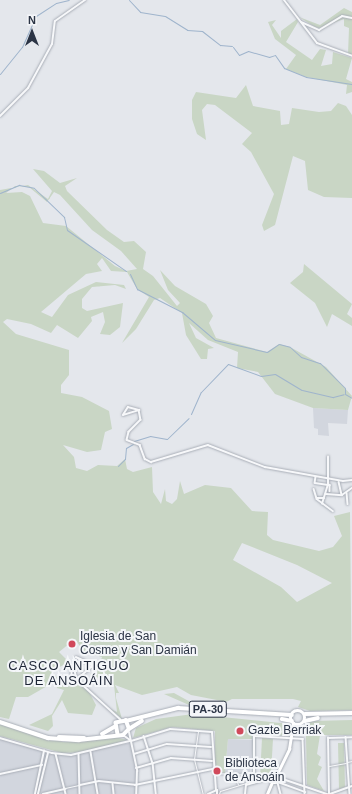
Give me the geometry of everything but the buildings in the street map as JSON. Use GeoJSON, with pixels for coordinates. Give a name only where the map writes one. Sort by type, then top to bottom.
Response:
{"type":"FeatureCollection","features":[{"type":"Feature","properties":{"kind":"highway","name":"PA-30"},"geometry":{"type":"LineString","coordinates":[[121,720],[126,721],[178,708],[292,715],[297,711],[305,714],[352,714]]}},
{"type":"Feature","properties":{"kind":"highway","name":"PA-30"},"geometry":{"type":"LineString","coordinates":[[124,735],[129,730],[154,715],[180,710],[292,722],[299,726]]}},
{"type":"Feature","properties":{"kind":"highway"},"geometry":{"type":"LineString","coordinates":[[299,726],[305,721],[305,714]]}},
{"type":"Feature","properties":{"kind":"highway","name":"PA-30"},"geometry":{"type":"LineString","coordinates":[[305,721],[352,714]]}},
{"type":"Feature","properties":{"kind":"highway"},"geometry":{"type":"LineString","coordinates":[[292,715],[292,722]]}},
{"type":"Feature","properties":{"kind":"highway"},"geometry":{"type":"LineString","coordinates":[[0,721],[60,737],[95,736],[121,720]]}},
{"type":"Feature","properties":{"kind":"highway"},"geometry":{"type":"LineString","coordinates":[[0,721],[56,739],[79,740],[118,734],[124,735]]}},
{"type":"Feature","properties":{"kind":"highway"},"geometry":{"type":"LineString","coordinates":[[126,721],[129,730]]}},
{"type":"Feature","properties":{"kind":"highway"},"geometry":{"type":"LineString","coordinates":[[115,725],[118,734]]}},
{"type":"Feature","properties":{"kind":"main road"},"geometry":{"type":"LineString","coordinates":[[292,722],[294,732]]}},
{"type":"Feature","properties":{"kind":"main road"},"geometry":{"type":"LineString","coordinates":[[267,794],[272,782],[270,778],[277,774],[294,732],[299,726]]}},
{"type":"Feature","properties":{"kind":"main road"},"geometry":{"type":"LineString","coordinates":[[272,782],[278,782],[280,778],[277,774]]}},
{"type":"Feature","properties":{"kind":"street"},"geometry":{"type":"LineString","coordinates":[[0,116],[28,88],[52,44],[55,21],[85,0]]}},
{"type":"Feature","properties":{"kind":"street"},"geometry":{"type":"LineString","coordinates":[[284,0],[320,46],[352,56]]}},
{"type":"Feature","properties":{"kind":"street"},"geometry":{"type":"LineString","coordinates":[[300,21],[319,30],[342,16],[352,18]]}},
{"type":"Feature","properties":{"kind":"street"},"geometry":{"type":"LineString","coordinates":[[130,406],[139,410],[129,414],[123,415],[130,406]]}},
{"type":"Feature","properties":{"kind":"street"},"geometry":{"type":"LineString","coordinates":[[139,410],[141,420],[131,430],[128,442],[140,445],[146,458],[153,462],[208,445],[265,467],[298,472],[328,481],[352,480]]}},
{"type":"Feature","properties":{"kind":"street"},"geometry":{"type":"LineString","coordinates":[[322,504],[328,484],[328,457]]}},
{"type":"Feature","properties":{"kind":"street"},"geometry":{"type":"LineString","coordinates":[[316,477],[315,483],[328,484]]}},
{"type":"Feature","properties":{"kind":"street"},"geometry":{"type":"LineString","coordinates":[[339,481],[342,495]]}},
{"type":"Feature","properties":{"kind":"street"},"geometry":{"type":"LineString","coordinates":[[328,484],[330,491]]}},
{"type":"Feature","properties":{"kind":"street"},"geometry":{"type":"LineString","coordinates":[[326,494],[342,495],[347,493],[352,488]]}},
{"type":"Feature","properties":{"kind":"street"},"geometry":{"type":"LineString","coordinates":[[314,489],[317,498],[322,504],[333,511]]}},
{"type":"Feature","properties":{"kind":"street"},"geometry":{"type":"LineString","coordinates":[[347,493],[348,504]]}},
{"type":"Feature","properties":{"kind":"street"},"geometry":{"type":"LineString","coordinates":[[317,498],[324,498]]}},
{"type":"Feature","properties":{"kind":"street"},"geometry":{"type":"LineString","coordinates":[[67,685],[74,678],[88,669],[92,663],[76,657]]}},
{"type":"Feature","properties":{"kind":"street"},"geometry":{"type":"LineString","coordinates":[[73,672],[85,661]]}},
{"type":"Feature","properties":{"kind":"street"},"geometry":{"type":"LineString","coordinates":[[74,665],[76,669]]}},
{"type":"Feature","properties":{"kind":"street"},"geometry":{"type":"LineString","coordinates":[[72,667],[74,678],[121,720]]}},
{"type":"Feature","properties":{"kind":"street"},"geometry":{"type":"LineString","coordinates":[[73,672],[74,678]]}},
{"type":"Feature","properties":{"kind":"street"},"geometry":{"type":"LineString","coordinates":[[111,710],[115,725]]}},
{"type":"Feature","properties":{"kind":"street"},"geometry":{"type":"LineString","coordinates":[[0,738],[56,754],[79,754],[97,751],[170,729],[212,732],[212,761],[217,793]]}},
{"type":"Feature","properties":{"kind":"street"},"geometry":{"type":"LineString","coordinates":[[129,730],[136,768],[136,794]]}},
{"type":"Feature","properties":{"kind":"street"},"geometry":{"type":"LineString","coordinates":[[198,731],[194,759],[196,774],[203,794]]}},
{"type":"Feature","properties":{"kind":"street"},"geometry":{"type":"LineString","coordinates":[[124,735],[131,741]]}},
{"type":"Feature","properties":{"kind":"street"},"geometry":{"type":"LineString","coordinates":[[144,736],[153,763],[156,794]]}},
{"type":"Feature","properties":{"kind":"street"},"geometry":{"type":"LineString","coordinates":[[254,783],[252,781],[254,736],[292,738],[304,741],[305,793],[278,782]]}},
{"type":"Feature","properties":{"kind":"street"},"geometry":{"type":"LineString","coordinates":[[346,737],[347,788],[350,794]]}},
{"type":"Feature","properties":{"kind":"street"},"geometry":{"type":"LineString","coordinates":[[329,794],[328,738],[352,737]]}},
{"type":"Feature","properties":{"kind":"street"},"geometry":{"type":"LineString","coordinates":[[134,754],[175,743],[211,747]]}},
{"type":"Feature","properties":{"kind":"street"},"geometry":{"type":"LineString","coordinates":[[35,794],[44,751]]}},
{"type":"Feature","properties":{"kind":"street"},"geometry":{"type":"LineString","coordinates":[[38,794],[48,752]]}},
{"type":"Feature","properties":{"kind":"street"},"geometry":{"type":"LineString","coordinates":[[91,752],[98,794]]}},
{"type":"Feature","properties":{"kind":"street"},"geometry":{"type":"LineString","coordinates":[[56,754],[66,794]]}},
{"type":"Feature","properties":{"kind":"street"},"geometry":{"type":"LineString","coordinates":[[79,754],[80,794]]}},
{"type":"Feature","properties":{"kind":"street"},"geometry":{"type":"LineString","coordinates":[[136,768],[171,758],[212,761]]}},
{"type":"Feature","properties":{"kind":"street"},"geometry":{"type":"LineString","coordinates":[[329,766],[352,761]]}},
{"type":"Feature","properties":{"kind":"street"},"geometry":{"type":"LineString","coordinates":[[0,774],[42,765]]}},
{"type":"Feature","properties":{"kind":"street"},"geometry":{"type":"LineString","coordinates":[[43,794],[96,781],[113,784],[137,785],[196,774],[213,769]]}},
{"type":"Feature","properties":{"kind":"street"},"geometry":{"type":"LineString","coordinates":[[214,773],[252,775]]}},
{"type":"Feature","properties":{"kind":"street"},"geometry":{"type":"LineString","coordinates":[[235,774],[238,786]]}},
{"type":"Feature","properties":{"kind":"street"},"geometry":{"type":"LineString","coordinates":[[245,794],[246,785],[270,778]]}},
{"type":"Feature","properties":{"kind":"street"},"geometry":{"type":"LineString","coordinates":[[280,778],[329,794],[352,786]]}},
{"type":"Feature","properties":{"kind":"street"},"geometry":{"type":"LineString","coordinates":[[208,794],[217,793],[252,781]]}},
{"type":"Feature","properties":{"kind":"street"},"geometry":{"type":"LineString","coordinates":[[278,782],[281,794]]}},
{"type":"Feature","properties":{"kind":"street"},"geometry":{"type":"LineString","coordinates":[[113,784],[114,794]]}},
{"type":"Feature","properties":{"kind":"shaded area"},"geometry":{"type":"Polygon","coordinates":[[[313,408],[348,410],[347,424],[328,423],[329,436],[318,435],[318,429],[314,428],[313,408]]]}},
{"type":"Feature","properties":{"kind":"shaded area"},"geometry":{"type":"Polygon","coordinates":[[[0,736],[50,752],[75,753],[131,743],[137,771],[136,794],[0,794],[0,736]]]}},
{"type":"Feature","properties":{"kind":"shaded area"},"geometry":{"type":"Polygon","coordinates":[[[228,739],[253,740],[250,774],[225,773],[228,739]]]}},
{"type":"Feature","properties":{"kind":"green space"},"geometry":{"type":"Polygon","coordinates":[[[344,8],[352,12],[352,56],[348,54],[349,28],[344,26],[344,19],[319,28],[299,17],[320,25],[344,8]]]}},
{"type":"Feature","properties":{"kind":"green space"},"geometry":{"type":"Polygon","coordinates":[[[297,19],[298,22],[286,42],[312,60],[320,49],[326,50],[321,66],[332,64],[333,52],[352,58],[346,79],[352,82],[352,92],[346,94],[347,85],[306,77],[286,69],[296,55],[275,39],[268,22],[276,20],[272,25],[281,38],[281,31],[297,19]]]}},
{"type":"Feature","properties":{"kind":"green space"},"geometry":{"type":"Polygon","coordinates":[[[246,85],[253,106],[280,111],[281,125],[289,124],[292,108],[319,112],[331,111],[338,103],[346,106],[352,115],[352,198],[324,197],[308,190],[305,161],[293,156],[275,225],[264,231],[262,225],[274,194],[251,152],[242,144],[252,133],[215,105],[207,104],[202,110],[206,140],[197,134],[192,119],[192,100],[196,92],[236,98],[246,85]]]}},
{"type":"Feature","properties":{"kind":"green space"},"geometry":{"type":"Polygon","coordinates":[[[33,169],[44,171],[60,183],[77,178],[65,186],[67,191],[107,230],[124,242],[134,241],[146,252],[143,269],[153,276],[177,306],[180,303],[168,290],[160,270],[175,286],[206,304],[213,316],[209,323],[216,338],[267,352],[279,344],[290,347],[326,367],[352,396],[348,410],[313,408],[275,394],[258,372],[237,368],[238,352],[208,340],[189,323],[196,338],[214,348],[208,349],[207,359],[201,359],[186,335],[182,313],[160,298],[154,300],[136,329],[122,343],[149,297],[137,289],[127,272],[111,271],[102,258],[97,264],[102,271],[86,274],[41,312],[52,317],[68,295],[96,282],[124,285],[126,289],[115,285],[92,287],[82,299],[82,308],[87,311],[123,303],[120,327],[110,335],[100,334],[105,322],[103,312],[91,317],[92,321],[78,338],[57,325],[51,333],[31,324],[7,319],[3,322],[16,334],[69,350],[69,375],[61,385],[61,393],[82,397],[109,411],[112,429],[105,432],[101,450],[87,452],[63,445],[74,457],[76,468],[87,471],[98,465],[117,466],[125,459],[127,469],[133,472],[152,467],[153,492],[161,504],[165,489],[166,501],[172,504],[177,499],[180,481],[184,494],[205,485],[231,488],[252,511],[268,512],[267,535],[273,540],[319,551],[333,547],[342,536],[334,516],[350,512],[352,710],[310,711],[298,707],[301,701],[293,699],[232,699],[224,703],[227,708],[189,705],[164,694],[174,693],[194,704],[218,705],[222,701],[191,695],[177,687],[142,695],[115,685],[119,693],[116,693],[116,698],[122,719],[111,709],[117,712],[114,685],[90,674],[97,672],[102,657],[84,652],[75,639],[59,652],[69,662],[52,671],[64,687],[74,680],[88,690],[96,705],[92,715],[68,713],[62,700],[52,716],[53,726],[48,731],[29,725],[52,714],[64,690],[57,688],[56,681],[28,697],[16,697],[9,719],[0,717],[0,190],[13,188],[6,193],[22,192],[30,196],[43,223],[66,226],[115,266],[126,271],[137,269],[121,251],[92,230],[60,195],[54,192],[47,202],[29,187],[20,186],[28,185],[48,199],[52,191],[33,169]],[[242,543],[233,560],[281,587],[297,602],[332,583],[297,565],[242,543]]]}},
{"type":"Feature","properties":{"kind":"green space"},"geometry":{"type":"Polygon","coordinates":[[[304,264],[352,304],[347,314],[352,318],[352,326],[332,314],[327,327],[315,303],[290,283],[303,272],[304,264]]]}},
{"type":"Feature","properties":{"kind":"green space"},"geometry":{"type":"Polygon","coordinates":[[[193,714],[290,724],[292,730],[290,736],[252,734],[252,739],[228,739],[225,773],[215,772],[215,731],[172,727],[133,738],[136,728],[156,719],[193,714]]]}},
{"type":"Feature","properties":{"kind":"green space"},"geometry":{"type":"Polygon","coordinates":[[[352,720],[352,735],[320,735],[317,754],[321,757],[318,765],[322,767],[317,779],[324,791],[307,785],[306,736],[295,735],[298,730],[312,721],[352,720]]]}},
{"type":"Feature","properties":{"kind":"green space"},"geometry":{"type":"Polygon","coordinates":[[[0,724],[63,742],[111,736],[127,740],[87,752],[62,753],[0,736],[0,724]]]}},
{"type":"Feature","properties":{"kind":"green space"},"geometry":{"type":"Polygon","coordinates":[[[262,738],[273,739],[271,773],[260,778],[262,738]]]}},
{"type":"Feature","properties":{"kind":"green space"},"geometry":{"type":"Polygon","coordinates":[[[338,743],[344,743],[345,787],[339,789],[338,743]]]}},
{"type":"Feature","properties":{"kind":"waterway"},"geometry":{"type":"LineString","coordinates":[[0,74],[22,47],[36,16],[56,3],[69,0]]}},
{"type":"Feature","properties":{"kind":"waterway"},"geometry":{"type":"LineString","coordinates":[[129,0],[140,12],[165,16],[187,30],[202,31],[220,45],[232,46]]}},
{"type":"Feature","properties":{"kind":"waterway"},"geometry":{"type":"LineString","coordinates":[[233,47],[239,55],[248,51],[269,57],[275,55],[284,68],[306,77],[352,84]]}},
{"type":"Feature","properties":{"kind":"waterway"},"geometry":{"type":"LineString","coordinates":[[0,193],[19,185],[34,188],[64,217],[67,230],[126,271]]}},
{"type":"Feature","properties":{"kind":"waterway"},"geometry":{"type":"LineString","coordinates":[[130,274],[137,289],[182,312],[215,340],[267,352],[279,344],[290,347],[301,357],[320,363],[345,388],[345,393]]}},
{"type":"Feature","properties":{"kind":"waterway"},"geometry":{"type":"LineString","coordinates":[[191,414],[201,392],[228,364],[261,376],[275,374],[302,390],[333,397],[344,394]]}},
{"type":"Feature","properties":{"kind":"waterway"},"geometry":{"type":"LineString","coordinates":[[345,394],[352,398]]}},
{"type":"Feature","properties":{"kind":"waterway"},"geometry":{"type":"LineString","coordinates":[[134,441],[150,436],[167,439],[189,418]]}},
{"type":"Feature","properties":{"kind":"waterway"},"geometry":{"type":"LineString","coordinates":[[118,466],[125,459],[126,448],[133,444]]}},
{"type":"Feature","properties":{"kind":"place","name":"Iglesia de San Cosme y San Damián"},"geometry":{"type":"Point","coordinates":[72,644]}},
{"type":"Feature","properties":{"kind":"place","name":"Gazte Berriak"},"geometry":{"type":"Point","coordinates":[240,731]}},
{"type":"Feature","properties":{"kind":"place","name":"Biblioteca de Ansoáin"},"geometry":{"type":"Point","coordinates":[217,771]}},
{"type":"Feature","properties":{"kind":"district","name":"CASCO ANTIGUO DE ANSOÁIN"},"geometry":{"type":"Point","coordinates":[69,674]}}]}
